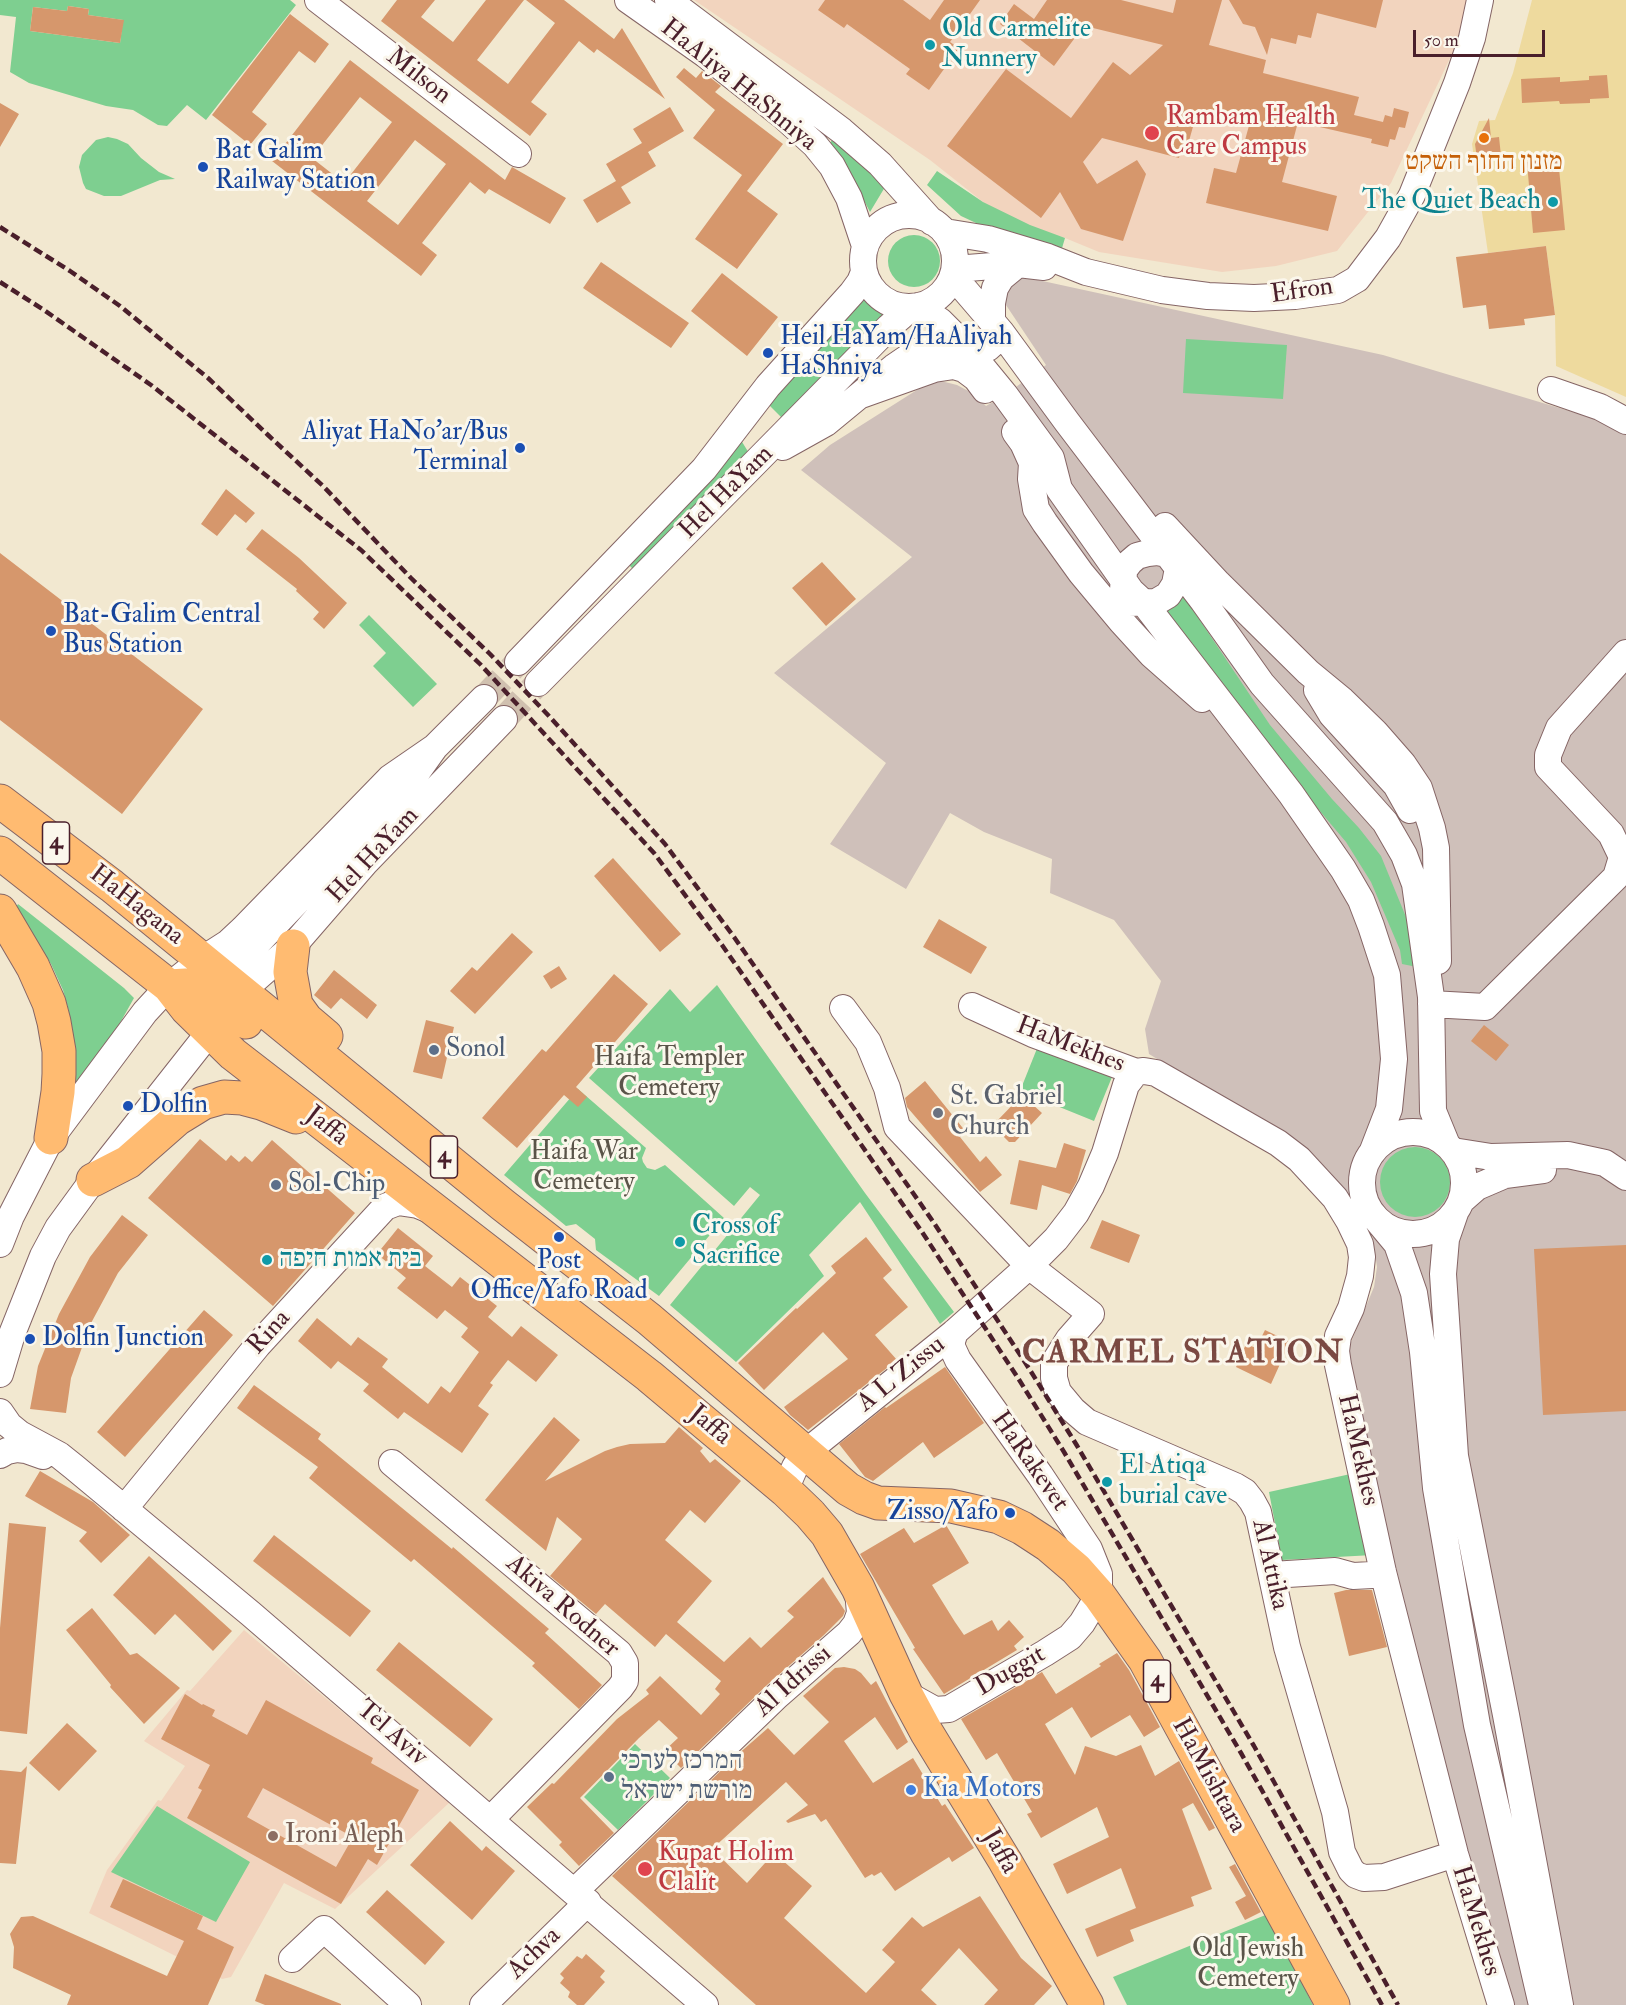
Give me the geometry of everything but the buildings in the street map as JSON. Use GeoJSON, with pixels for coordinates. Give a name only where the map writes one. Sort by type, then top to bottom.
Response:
{"type":"FeatureCollection","features":[{"type":"Feature","properties":{"kind":"highway","name":"HaHagana"},"geometry":{"type":"LineString","coordinates":[[0,801],[112,886],[220,994]]}},
{"type":"Feature","properties":{"kind":"highway","name":"HaHagana"},"geometry":{"type":"LineString","coordinates":[[0,853],[169,986]]}},
{"type":"Feature","properties":{"kind":"highway"},"geometry":{"type":"LineString","coordinates":[[0,911],[33,967],[49,1003],[54,1022],[59,1051],[59,1074],[51,1138]]}},
{"type":"Feature","properties":{"kind":"highway"},"geometry":{"type":"LineString","coordinates":[[293,946],[291,972],[293,995],[296,1005],[306,1019],[449,1144],[503,1204]]}},
{"type":"Feature","properties":{"kind":"highway","name":"Jaffa"},"geometry":{"type":"LineString","coordinates":[[169,986],[187,1009],[220,994]]}},
{"type":"Feature","properties":{"kind":"highway"},"geometry":{"type":"LineString","coordinates":[[220,994],[465,1200],[625,1312],[649,1319]]}},
{"type":"Feature","properties":{"kind":"highway","name":"Jaffa"},"geometry":{"type":"LineString","coordinates":[[220,994],[233,1054],[649,1376],[785,1490],[827,1534],[858,1588],[906,1694],[927,1733],[1005,1860],[1087,2005]]}},
{"type":"Feature","properties":{"kind":"highway","name":"Jaffa"},"geometry":{"type":"LineString","coordinates":[[220,994],[503,1204],[649,1319],[837,1480],[864,1498]]}},
{"type":"Feature","properties":{"kind":"highway"},"geometry":{"type":"LineString","coordinates":[[93,1180],[128,1162],[177,1119],[202,1103],[224,1097],[242,1098],[290,1114],[359,1153]]}},
{"type":"Feature","properties":{"kind":"highway"},"geometry":{"type":"LineString","coordinates":[[827,1534],[832,1513],[837,1504],[846,1498],[864,1498]]}},
{"type":"Feature","properties":{"kind":"highway","name":"HaMishtara"},"geometry":{"type":"LineString","coordinates":[[864,1498],[878,1503],[951,1506],[999,1517],[1022,1528],[1048,1545],[1076,1569],[1099,1595],[1145,1660],[1333,2005]]}},
{"type":"Feature","properties":{"kind":"street","name":"Milson"},"geometry":{"type":"LineString","coordinates":[[318,0],[518,154]]}},
{"type":"Feature","properties":{"kind":"street","name":"HaAliya HaShniya"},"geometry":{"type":"LineString","coordinates":[[628,0],[706,55],[783,116],[815,145],[832,166],[849,198],[865,246]]}},
{"type":"Feature","properties":{"kind":"street","name":"HaAliya HaShniya"},"geometry":{"type":"LineString","coordinates":[[668,0],[842,130],[880,164],[939,227]]}},
{"type":"Feature","properties":{"kind":"street","name":"Efron"},"geometry":{"type":"LineString","coordinates":[[939,227],[1048,257],[1086,272],[1162,290],[1208,296],[1254,298],[1295,296],[1338,290],[1357,279],[1388,238],[1412,195],[1472,38],[1480,0]]}},
{"type":"Feature","properties":{"kind":"street"},"geometry":{"type":"LineString","coordinates":[[920,216],[939,227],[953,248],[954,273],[943,293],[932,301],[918,306],[904,307],[878,296],[869,285],[864,272],[865,246],[870,236],[886,221],[897,217],[920,216]]}},
{"type":"Feature","properties":{"kind":"street"},"geometry":{"type":"LineString","coordinates":[[954,273],[1018,264],[1086,272]]}},
{"type":"Feature","properties":{"kind":"street"},"geometry":{"type":"LineString","coordinates":[[759,460],[826,423],[894,367],[916,352],[950,344],[988,348],[999,338],[992,303],[995,288],[1001,278],[1018,264]]}},
{"type":"Feature","properties":{"kind":"street","name":"Hel HaYam"},"geometry":{"type":"LineString","coordinates":[[518,662],[704,469],[768,386],[852,293],[864,272]]}},
{"type":"Feature","properties":{"kind":"street"},"geometry":{"type":"LineString","coordinates":[[954,273],[1038,381],[1262,684],[1384,822],[1404,855],[1415,884],[1431,1000],[1433,1112],[1450,1148],[1460,1162],[1464,1175],[1464,1188],[1446,1239],[1443,1274],[1455,1456],[1560,2005]]}},
{"type":"Feature","properties":{"kind":"street"},"geometry":{"type":"LineString","coordinates":[[918,306],[940,321],[964,345],[1005,395],[1051,458],[1059,489]]}},
{"type":"Feature","properties":{"kind":"street","name":"Hel HaYam"},"geometry":{"type":"LineString","coordinates":[[538,683],[889,327],[905,313],[918,306]]}},
{"type":"Feature","properties":{"kind":"street"},"geometry":{"type":"LineString","coordinates":[[861,395],[934,369],[954,366],[964,369],[976,378],[1023,443],[1032,463],[1043,477],[1059,489],[1130,594],[1291,794],[1343,869],[1361,900],[1387,975],[1394,1059],[1389,1109],[1365,1167],[1362,1184],[1365,1200],[1372,1214],[1397,1244],[1414,1293],[1423,1352],[1436,1488],[1477,1725],[1542,2005]]}},
{"type":"Feature","properties":{"kind":"street"},"geometry":{"type":"LineString","coordinates":[[1038,381],[1074,417],[1172,534],[1218,584],[1308,672],[1376,732],[1403,764],[1419,788],[1436,848],[1439,954],[1431,1000]]}},
{"type":"Feature","properties":{"kind":"street"},"geometry":{"type":"LineString","coordinates":[[1551,390],[1600,407],[1626,421]]}},
{"type":"Feature","properties":{"kind":"street"},"geometry":{"type":"LineString","coordinates":[[1032,463],[1030,479],[1036,509],[1089,583],[1152,655],[1233,727],[1291,794]]}},
{"type":"Feature","properties":{"kind":"street"},"geometry":{"type":"LineString","coordinates":[[1152,655],[1137,632],[1124,570],[1137,556],[1157,552],[1172,561]]}},
{"type":"Feature","properties":{"kind":"street"},"geometry":{"type":"LineString","coordinates":[[1089,583],[1111,598],[1130,594],[1156,602],[1168,595],[1175,584],[1172,561]]}},
{"type":"Feature","properties":{"kind":"street"},"geometry":{"type":"LineString","coordinates":[[1431,1000],[1485,1007],[1616,877],[1622,857],[1611,834],[1548,767],[1548,755],[1559,728],[1626,653]]}},
{"type":"Feature","properties":{"kind":"street","name":"Hel HaYam"},"geometry":{"type":"LineString","coordinates":[[220,994],[405,789],[435,747],[484,698]]}},
{"type":"Feature","properties":{"kind":"street","name":"Hel HaYam"},"geometry":{"type":"LineString","coordinates":[[220,994],[293,946],[365,863],[504,719]]}},
{"type":"Feature","properties":{"kind":"street"},"geometry":{"type":"LineString","coordinates":[[0,1244],[11,1216],[51,1138],[145,1012],[169,986],[220,994],[58,1228],[12,1334],[0,1374]]}},
{"type":"Feature","properties":{"kind":"street","name":"HaMekhes"},"geometry":{"type":"LineString","coordinates":[[972,1006],[1033,1034],[1136,1072],[1156,1073],[1278,1143],[1299,1159],[1335,1198],[1349,1221],[1360,1244],[1362,1257],[1360,1276],[1351,1308],[1338,1336],[1336,1351],[1383,1572],[1455,1854],[1501,2005]]}},
{"type":"Feature","properties":{"kind":"street"},"geometry":{"type":"LineString","coordinates":[[843,1008],[868,1042],[887,1088],[897,1127],[1029,1266]]}},
{"type":"Feature","properties":{"kind":"street","name":"A L Zissu"},"geometry":{"type":"LineString","coordinates":[[785,1490],[795,1467],[805,1453],[955,1332],[1056,1239],[1076,1213],[1105,1153],[1126,1085],[1136,1072]]}},
{"type":"Feature","properties":{"kind":"street"},"geometry":{"type":"LineString","coordinates":[[1372,1153],[1389,1138],[1404,1133],[1419,1133],[1434,1137],[1450,1148],[1491,1157],[1568,1155],[1605,1163],[1626,1177]]}},
{"type":"Feature","properties":{"kind":"street"},"geometry":{"type":"LineString","coordinates":[[1372,1214],[1384,1225],[1398,1232],[1414,1234],[1430,1232],[1444,1224],[1477,1187],[1505,1175],[1534,1170],[1587,1174],[1612,1183],[1626,1192]]}},
{"type":"Feature","properties":{"kind":"street","name":"Rina"},"geometry":{"type":"LineString","coordinates":[[124,1509],[258,1346],[385,1208],[398,1202],[408,1203],[418,1205],[441,1216]]}},
{"type":"Feature","properties":{"kind":"street","name":"Al Attika"},"geometry":{"type":"LineString","coordinates":[[1029,1266],[1091,1314],[1069,1339],[1054,1363],[1054,1377],[1058,1392],[1073,1410],[1087,1422],[1235,1486],[1245,1492],[1258,1512],[1287,1647],[1335,1812],[1346,1862],[1356,1875],[1364,1878],[1384,1877],[1455,1854]]}},
{"type":"Feature","properties":{"kind":"street","name":"HaRakevet"},"geometry":{"type":"LineString","coordinates":[[955,1332],[952,1347],[958,1360],[1040,1475],[1089,1549],[1099,1574],[1099,1595]]}},
{"type":"Feature","properties":{"kind":"street"},"geometry":{"type":"LineString","coordinates":[[929,1353],[946,1354],[958,1360]]}},
{"type":"Feature","properties":{"kind":"street","name":"Tel Aviv"},"geometry":{"type":"LineString","coordinates":[[0,1412],[9,1425],[20,1434],[59,1455],[251,1614],[705,2005]]}},
{"type":"Feature","properties":{"kind":"street","name":"Tel Aviv"},"geometry":{"type":"LineString","coordinates":[[0,1455],[7,1451],[26,1450],[74,1467]]}},
{"type":"Feature","properties":{"kind":"street","name":"Akiva Rodner"},"geometry":{"type":"LineString","coordinates":[[392,1463],[619,1653],[625,1663],[625,1681],[620,1688],[491,1819]]}},
{"type":"Feature","properties":{"kind":"street"},"geometry":{"type":"LineString","coordinates":[[1272,1575],[1335,1571],[1353,1576],[1383,1572]]}},
{"type":"Feature","properties":{"kind":"street","name":"Al Idrissi"},"geometry":{"type":"LineString","coordinates":[[581,1897],[777,1696],[849,1633],[860,1613],[858,1588]]}},
{"type":"Feature","properties":{"kind":"street","name":"Duggit"},"geometry":{"type":"LineString","coordinates":[[906,1694],[935,1710],[949,1709],[1070,1637],[1082,1623],[1099,1595]]}},
{"type":"Feature","properties":{"kind":"street","name":"Achva"},"geometry":{"type":"LineString","coordinates":[[483,2005],[581,1897]]}},
{"type":"Feature","properties":{"kind":"street"},"geometry":{"type":"LineString","coordinates":[[292,1959],[324,1929],[408,2005]]}},
{"type":"Feature","properties":{"kind":"shaded area","name":"Rambam Health Care Campus"},"geometry":{"type":"Polygon","coordinates":[[[694,0],[1472,0],[1468,20],[1391,183],[1337,251],[1276,266],[1222,272],[1099,252],[1065,238],[1007,221],[930,160],[694,0]]]}},
{"type":"Feature","properties":{"kind":"shaded area"},"geometry":{"type":"Polygon","coordinates":[[[1015,275],[1383,355],[1626,428],[1626,2005],[1514,2005],[1455,1807],[1393,1555],[1347,1352],[1374,1287],[1377,1267],[1372,1232],[1285,1137],[1149,1054],[1145,1029],[1161,981],[1114,920],[1050,893],[1052,859],[984,832],[950,813],[906,889],[830,844],[886,763],[774,673],[912,557],[801,470],[830,445],[920,388],[941,381],[957,385],[974,394],[986,406],[1046,365],[1004,302],[1015,275]]]}},
{"type":"Feature","properties":{"kind":"shaded area","name":"Ironi Aleph"},"geometry":{"type":"Polygon","coordinates":[[[244,1630],[450,1802],[335,1909],[284,1883],[231,1977],[222,1979],[89,1913],[107,1870],[158,1800],[161,1801],[185,1766],[144,1741],[187,1690],[190,1691],[244,1630]]]}},
{"type":"Feature","properties":{"kind":"green space"},"geometry":{"type":"Polygon","coordinates":[[[0,0],[290,0],[296,5],[206,120],[187,105],[167,126],[158,125],[133,110],[106,106],[29,83],[10,72],[16,17],[0,15],[0,0]],[[68,6],[67,11],[33,7],[30,31],[120,43],[123,20],[88,15],[89,9],[68,6]]]}},
{"type":"Feature","properties":{"kind":"green space"},"geometry":{"type":"Polygon","coordinates":[[[108,137],[128,144],[159,172],[175,179],[160,180],[121,196],[104,196],[86,189],[79,167],[82,155],[96,140],[108,137]]]}},
{"type":"Feature","properties":{"kind":"green space"},"geometry":{"type":"Polygon","coordinates":[[[832,140],[885,187],[870,212],[857,187],[829,145],[832,140]]]}},
{"type":"Feature","properties":{"kind":"green space"},"geometry":{"type":"Polygon","coordinates":[[[937,171],[983,202],[1030,225],[1065,238],[1060,255],[1004,236],[961,216],[927,185],[937,171]]]}},
{"type":"Feature","properties":{"kind":"green space"},"geometry":{"type":"Polygon","coordinates":[[[914,235],[924,237],[932,243],[938,251],[940,261],[938,271],[932,279],[924,285],[914,287],[904,285],[896,279],[890,271],[888,261],[890,251],[896,243],[904,237],[914,235]]]}},
{"type":"Feature","properties":{"kind":"green space"},"geometry":{"type":"Polygon","coordinates":[[[862,290],[873,304],[890,315],[787,423],[768,404],[862,290]]]}},
{"type":"Feature","properties":{"kind":"green space"},"geometry":{"type":"Polygon","coordinates":[[[1186,339],[1287,345],[1283,399],[1183,393],[1186,339]]]}},
{"type":"Feature","properties":{"kind":"green space"},"geometry":{"type":"Polygon","coordinates":[[[739,437],[752,458],[637,573],[626,562],[739,437]]]}},
{"type":"Feature","properties":{"kind":"green space"},"geometry":{"type":"Polygon","coordinates":[[[1183,595],[1270,725],[1381,856],[1406,917],[1415,948],[1417,967],[1402,964],[1400,950],[1371,882],[1346,842],[1281,765],[1166,610],[1183,595]]]}},
{"type":"Feature","properties":{"kind":"green space"},"geometry":{"type":"Polygon","coordinates":[[[369,615],[437,684],[413,707],[373,666],[386,653],[359,625],[369,615]]]}},
{"type":"Feature","properties":{"kind":"green space"},"geometry":{"type":"Polygon","coordinates":[[[18,904],[134,998],[73,1093],[73,1032],[63,990],[51,964],[15,909],[18,904]]]}},
{"type":"Feature","properties":{"kind":"green space","name":"Haifa Templer Cemetery"},"geometry":{"type":"Polygon","coordinates":[[[717,985],[865,1193],[954,1312],[940,1324],[860,1202],[809,1255],[824,1276],[736,1362],[670,1305],[760,1195],[750,1187],[734,1206],[589,1078],[670,989],[690,1012],[717,985]]]}},
{"type":"Feature","properties":{"kind":"green space"},"geometry":{"type":"Polygon","coordinates":[[[1038,1046],[1112,1077],[1094,1121],[1020,1091],[1038,1046]]]}},
{"type":"Feature","properties":{"kind":"green space","name":"Haifa War Cemetery"},"geometry":{"type":"Polygon","coordinates":[[[578,1089],[646,1148],[642,1158],[647,1168],[655,1170],[665,1165],[724,1218],[659,1296],[596,1250],[595,1239],[576,1224],[566,1226],[504,1175],[578,1089]]]}},
{"type":"Feature","properties":{"kind":"green space"},"geometry":{"type":"Polygon","coordinates":[[[1415,1147],[1428,1150],[1440,1157],[1447,1169],[1450,1182],[1447,1195],[1440,1207],[1428,1214],[1415,1217],[1402,1214],[1390,1207],[1383,1195],[1380,1182],[1383,1169],[1390,1157],[1402,1150],[1415,1147]]]}},
{"type":"Feature","properties":{"kind":"green space"},"geometry":{"type":"Polygon","coordinates":[[[1355,1473],[1373,1555],[1282,1560],[1269,1492],[1355,1473]]]}},
{"type":"Feature","properties":{"kind":"green space"},"geometry":{"type":"Polygon","coordinates":[[[635,1744],[670,1778],[618,1830],[584,1797],[635,1744]]]}},
{"type":"Feature","properties":{"kind":"green space"},"geometry":{"type":"Polygon","coordinates":[[[157,1806],[250,1862],[216,1922],[111,1872],[157,1806]]]}},
{"type":"Feature","properties":{"kind":"green space","name":"Old Jewish Cemetery"},"geometry":{"type":"Polygon","coordinates":[[[1268,1914],[1313,2005],[1127,2005],[1113,1977],[1268,1914]]]}},
{"type":"Feature","properties":{"kind":"sand","name":"The Quiet Beach"},"geometry":{"type":"Polygon","coordinates":[[[1532,0],[1626,0],[1626,397],[1556,366],[1555,315],[1546,246],[1488,253],[1472,144],[1479,121],[1495,120],[1513,73],[1532,0]]]}},
{"type":"Feature","properties":{"kind":"tunnel"},"geometry":{"type":"LineString","coordinates":[[484,698],[518,662]]}},
{"type":"Feature","properties":{"kind":"tunnel"},"geometry":{"type":"LineString","coordinates":[[504,719],[538,683]]}},
{"type":"Feature","properties":{"kind":"railway"},"geometry":{"type":"LineString","coordinates":[[0,227],[120,306],[208,378],[323,486],[411,578],[490,654],[665,844],[734,937],[934,1223],[1030,1370],[1254,1746],[1398,2005]]}},
{"type":"Feature","properties":{"kind":"railway"},"geometry":{"type":"LineString","coordinates":[[0,282],[151,385],[361,550],[480,664],[654,853],[722,945],[922,1232],[1018,1378],[1241,1753],[1382,2005]]}},
{"type":"Feature","properties":{"kind":"place","name":"Old Carmelite Nunnery"},"geometry":{"type":"Point","coordinates":[930,45]}},
{"type":"Feature","properties":{"kind":"place","name":"Rambam Health Care Campus"},"geometry":{"type":"Point","coordinates":[1152,133]}},
{"type":"Feature","properties":{"kind":"place","name":"מזנון החוף השקט"},"geometry":{"type":"Point","coordinates":[1484,138]}},
{"type":"Feature","properties":{"kind":"place","name":"Bat Galim Railway Station"},"geometry":{"type":"Point","coordinates":[203,167]}},
{"type":"Feature","properties":{"kind":"place","name":"The Quiet Beach"},"geometry":{"type":"Point","coordinates":[1553,202]}},
{"type":"Feature","properties":{"kind":"place","name":"Heil HaYam/HaAliyah HaShniya"},"geometry":{"type":"Point","coordinates":[768,353]}},
{"type":"Feature","properties":{"kind":"place","name":"Aliyat HaNo'ar/Bus Terminal"},"geometry":{"type":"Point","coordinates":[520,448]}},
{"type":"Feature","properties":{"kind":"place","name":"Bat-Galim Central Bus Station"},"geometry":{"type":"Point","coordinates":[51,631]}},
{"type":"Feature","properties":{"kind":"place","name":"Sonol"},"geometry":{"type":"Point","coordinates":[434,1050]}},
{"type":"Feature","properties":{"kind":"place","name":"Dolfin"},"geometry":{"type":"Point","coordinates":[128,1106]}},
{"type":"Feature","properties":{"kind":"place","name":"St. Gabriel Church"},"geometry":{"type":"Point","coordinates":[938,1113]}},
{"type":"Feature","properties":{"kind":"place","name":"Sol-Chip"},"geometry":{"type":"Point","coordinates":[276,1185]}},
{"type":"Feature","properties":{"kind":"place","name":"Post Office/Yafo Road"},"geometry":{"type":"Point","coordinates":[559,1237]}},
{"type":"Feature","properties":{"kind":"place","name":"Cross of Sacrifice"},"geometry":{"type":"Point","coordinates":[680,1242]}},
{"type":"Feature","properties":{"kind":"place","name":"בית אמות חיפה"},"geometry":{"type":"Point","coordinates":[267,1260]}},
{"type":"Feature","properties":{"kind":"place","name":"Dolfin Junction"},"geometry":{"type":"Point","coordinates":[30,1339]}},
{"type":"Feature","properties":{"kind":"place","name":"El Atiqa burial cave"},"geometry":{"type":"Point","coordinates":[1107,1482]}},
{"type":"Feature","properties":{"kind":"place","name":"Zisso/Yafo"},"geometry":{"type":"Point","coordinates":[1010,1513]}},
{"type":"Feature","properties":{"kind":"place","name":"המרכז לערכי מורשת ישראל"},"geometry":{"type":"Point","coordinates":[609,1777]}},
{"type":"Feature","properties":{"kind":"place","name":"Kia Motors"},"geometry":{"type":"Point","coordinates":[911,1790]}},
{"type":"Feature","properties":{"kind":"place","name":"Ironi Aleph"},"geometry":{"type":"Point","coordinates":[273,1836]}},
{"type":"Feature","properties":{"kind":"place","name":"Kupat Holim Clalit"},"geometry":{"type":"Point","coordinates":[645,1869]}},
{"type":"Feature","properties":{"kind":"district","name":"CARMEL STATION"},"geometry":{"type":"Point","coordinates":[1183,1355]}}]}
